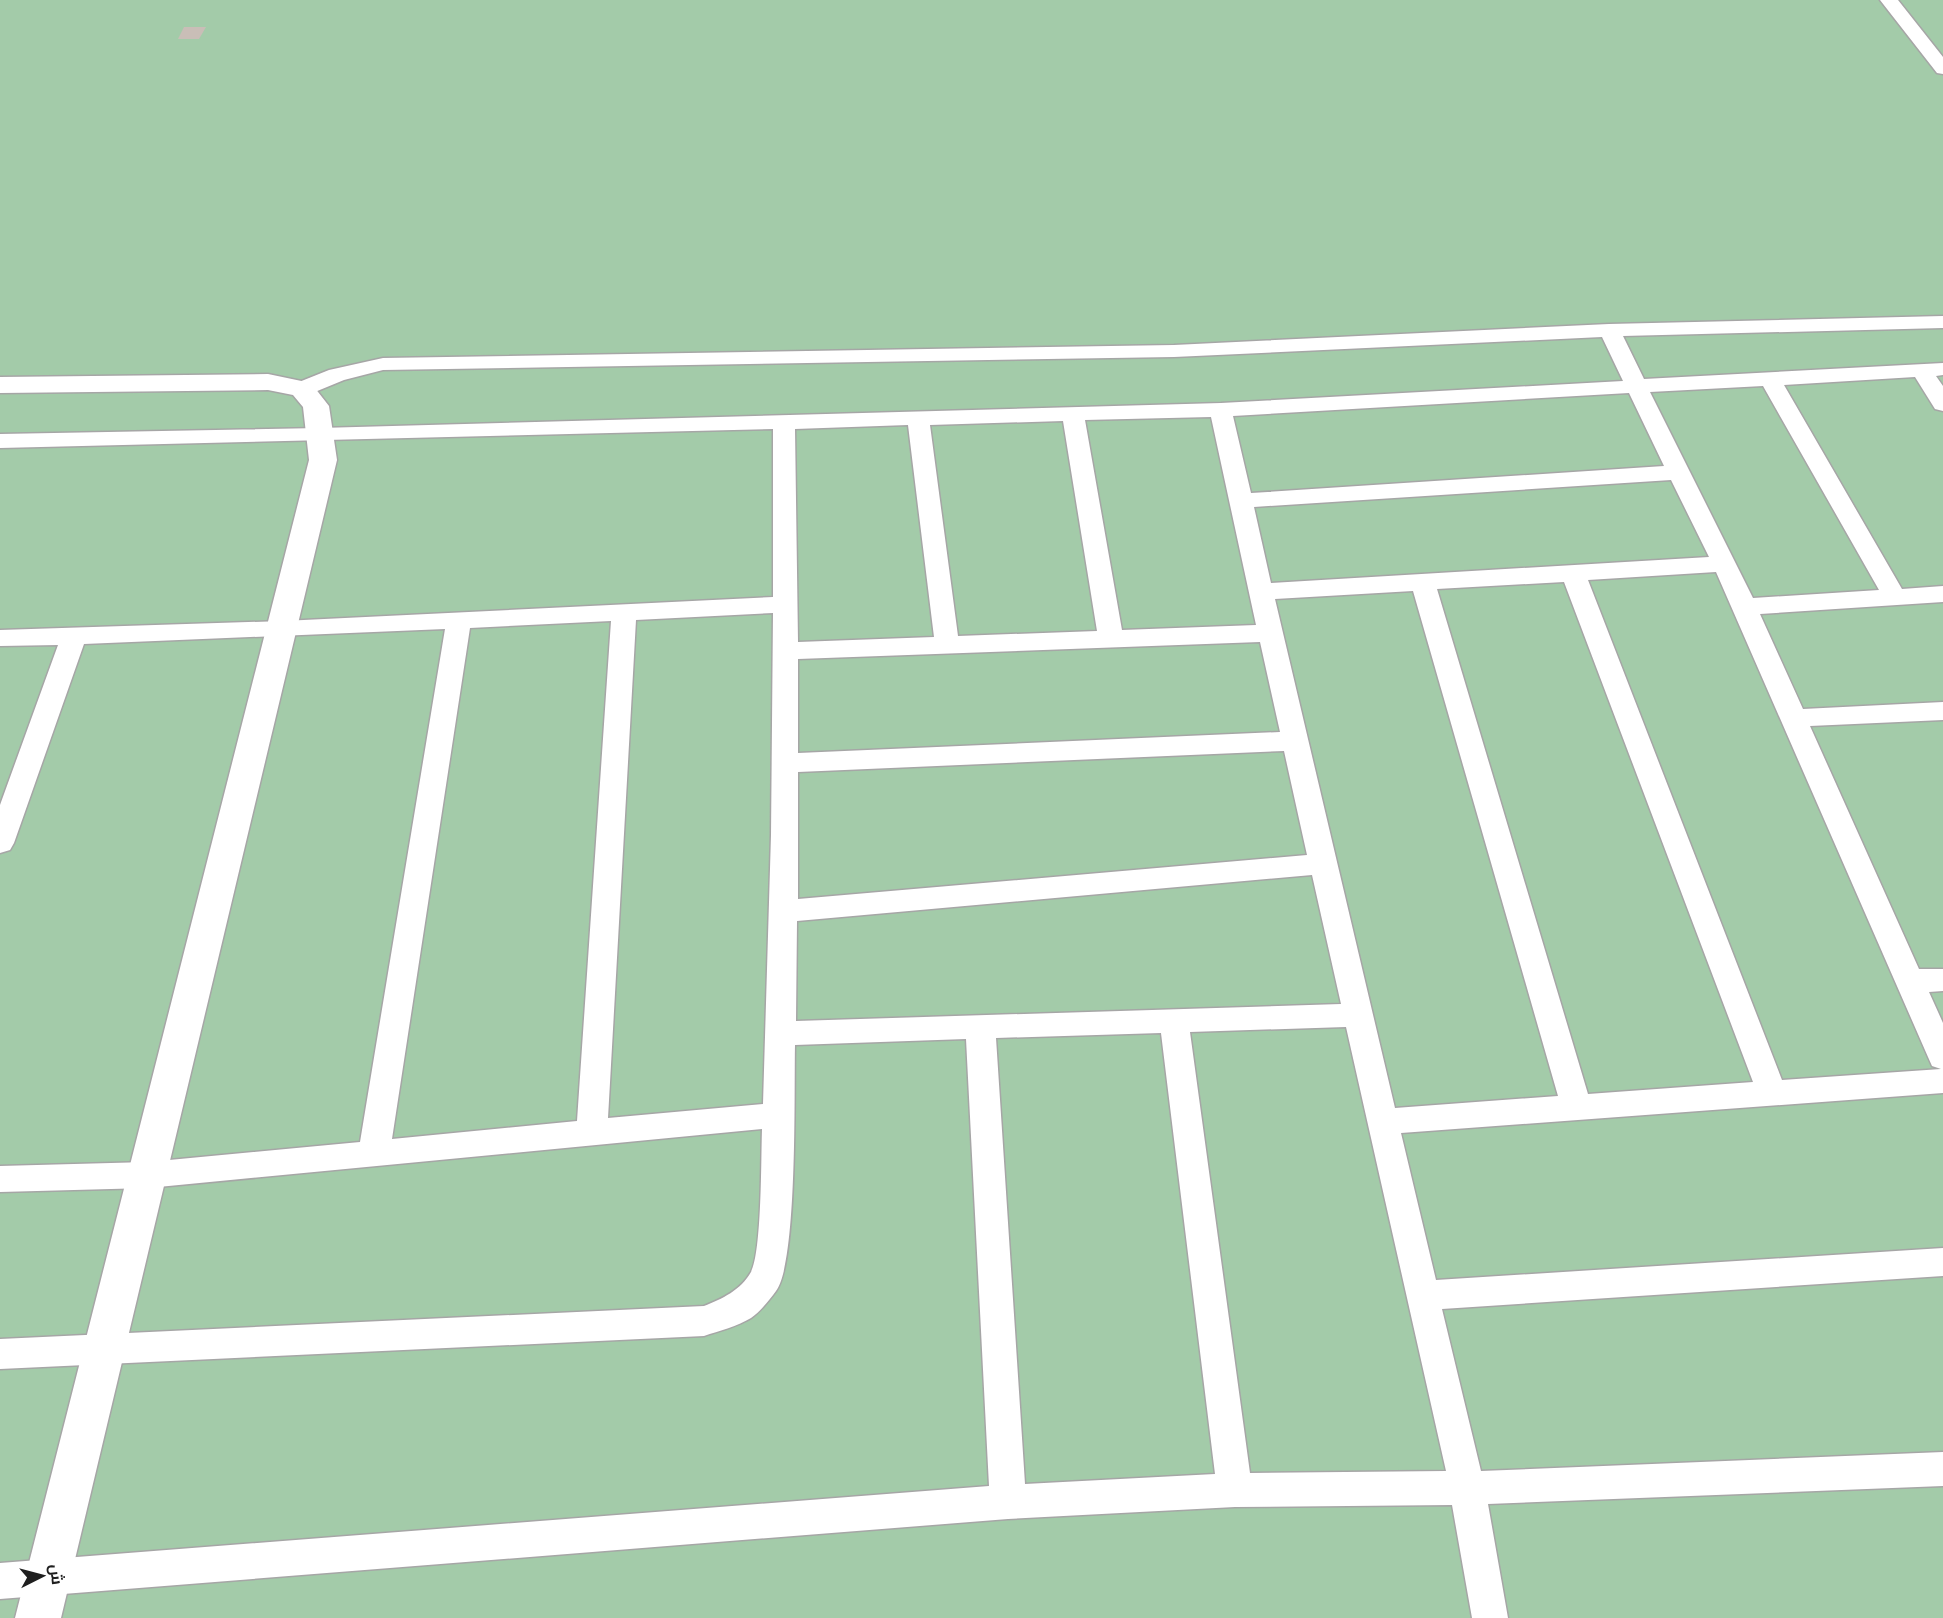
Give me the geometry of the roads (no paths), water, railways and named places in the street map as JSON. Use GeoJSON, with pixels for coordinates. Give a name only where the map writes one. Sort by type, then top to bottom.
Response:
{"type":"FeatureCollection","features":[{"type":"Feature","properties":{"kind":"street"},"geometry":{"type":"LineString","coordinates":[[0,385],[268,382],[302,389],[316,406],[322,460],[283,629],[38,1618]]}},
{"type":"Feature","properties":{"kind":"lane"},"geometry":{"type":"LineString","coordinates":[[1889,0],[1943,69]]}},
{"type":"Feature","properties":{"kind":"lane"},"geometry":{"type":"LineString","coordinates":[[302,389],[337,375],[383,364],[1174,351],[1609,330],[1943,322]]}},
{"type":"Feature","properties":{"kind":"lane"},"geometry":{"type":"LineString","coordinates":[[1609,330],[1745,607],[1943,1057]]}},
{"type":"Feature","properties":{"kind":"lane"},"geometry":{"type":"LineString","coordinates":[[0,441],[320,435],[1221,410],[1932,370],[1943,404]]}},
{"type":"Feature","properties":{"kind":"lane"},"geometry":{"type":"LineString","coordinates":[[1769,378],[1895,597]]}},
{"type":"Feature","properties":{"kind":"lane"},"geometry":{"type":"LineString","coordinates":[[1221,410],[1269,633],[1467,1488],[1490,1618]]}},
{"type":"Feature","properties":{"kind":"lane"},"geometry":{"type":"LineString","coordinates":[[1073,414],[1111,639]]}},
{"type":"Feature","properties":{"kind":"lane"},"geometry":{"type":"LineString","coordinates":[[918,418],[947,644]]}},
{"type":"Feature","properties":{"kind":"lane"},"geometry":{"type":"LineString","coordinates":[[0,1354],[704,1321],[740,1307],[766,1279],[774,1249],[782,1033],[786,604],[784,421]]}},
{"type":"Feature","properties":{"kind":"lane"},"geometry":{"type":"LineString","coordinates":[[1241,501],[1679,472]]}},
{"type":"Feature","properties":{"kind":"lane"},"geometry":{"type":"LineString","coordinates":[[1261,592],[1724,564]]}},
{"type":"Feature","properties":{"kind":"lane"},"geometry":{"type":"LineString","coordinates":[[1573,573],[1772,1094]]}},
{"type":"Feature","properties":{"kind":"lane"},"geometry":{"type":"LineString","coordinates":[[1423,582],[1576,1107]]}},
{"type":"Feature","properties":{"kind":"lane"},"geometry":{"type":"LineString","coordinates":[[1745,607],[1943,594]]}},
{"type":"Feature","properties":{"kind":"lane"},"geometry":{"type":"LineString","coordinates":[[0,638],[283,629],[786,604]]}},
{"type":"Feature","properties":{"kind":"lane"},"geometry":{"type":"LineString","coordinates":[[592,1133],[624,612]]}},
{"type":"Feature","properties":{"kind":"lane"},"geometry":{"type":"LineString","coordinates":[[374,1154],[459,620]]}},
{"type":"Feature","properties":{"kind":"lane"},"geometry":{"type":"LineString","coordinates":[[785,651],[1269,633]]}},
{"type":"Feature","properties":{"kind":"lane"},"geometry":{"type":"LineString","coordinates":[[0,843],[74,636]]}},
{"type":"Feature","properties":{"kind":"lane"},"geometry":{"type":"LineString","coordinates":[[1794,718],[1943,711]]}},
{"type":"Feature","properties":{"kind":"lane"},"geometry":{"type":"LineString","coordinates":[[784,763],[1295,741]]}},
{"type":"Feature","properties":{"kind":"lane"},"geometry":{"type":"LineString","coordinates":[[783,910],[1323,864]]}},
{"type":"Feature","properties":{"kind":"lane"},"geometry":{"type":"LineString","coordinates":[[1910,981],[1943,980]]}},
{"type":"Feature","properties":{"kind":"lane"},"geometry":{"type":"LineString","coordinates":[[782,1033],[1358,1015]]}},
{"type":"Feature","properties":{"kind":"lane"},"geometry":{"type":"LineString","coordinates":[[1174,1021],[1235,1490]]}},
{"type":"Feature","properties":{"kind":"lane"},"geometry":{"type":"LineString","coordinates":[[980,1027],[1008,1502]]}},
{"type":"Feature","properties":{"kind":"lane"},"geometry":{"type":"LineString","coordinates":[[1382,1122],[1943,1081]]}},
{"type":"Feature","properties":{"kind":"lane"},"geometry":{"type":"LineString","coordinates":[[0,1179],[148,1175],[780,1115]]}},
{"type":"Feature","properties":{"kind":"lane"},"geometry":{"type":"LineString","coordinates":[[1423,1296],[1943,1262]]}},
{"type":"Feature","properties":{"kind":"lane"},"geometry":{"type":"LineString","coordinates":[[0,1581],[1008,1502],[1235,1490],[1467,1488],[1943,1470]]}}]}
